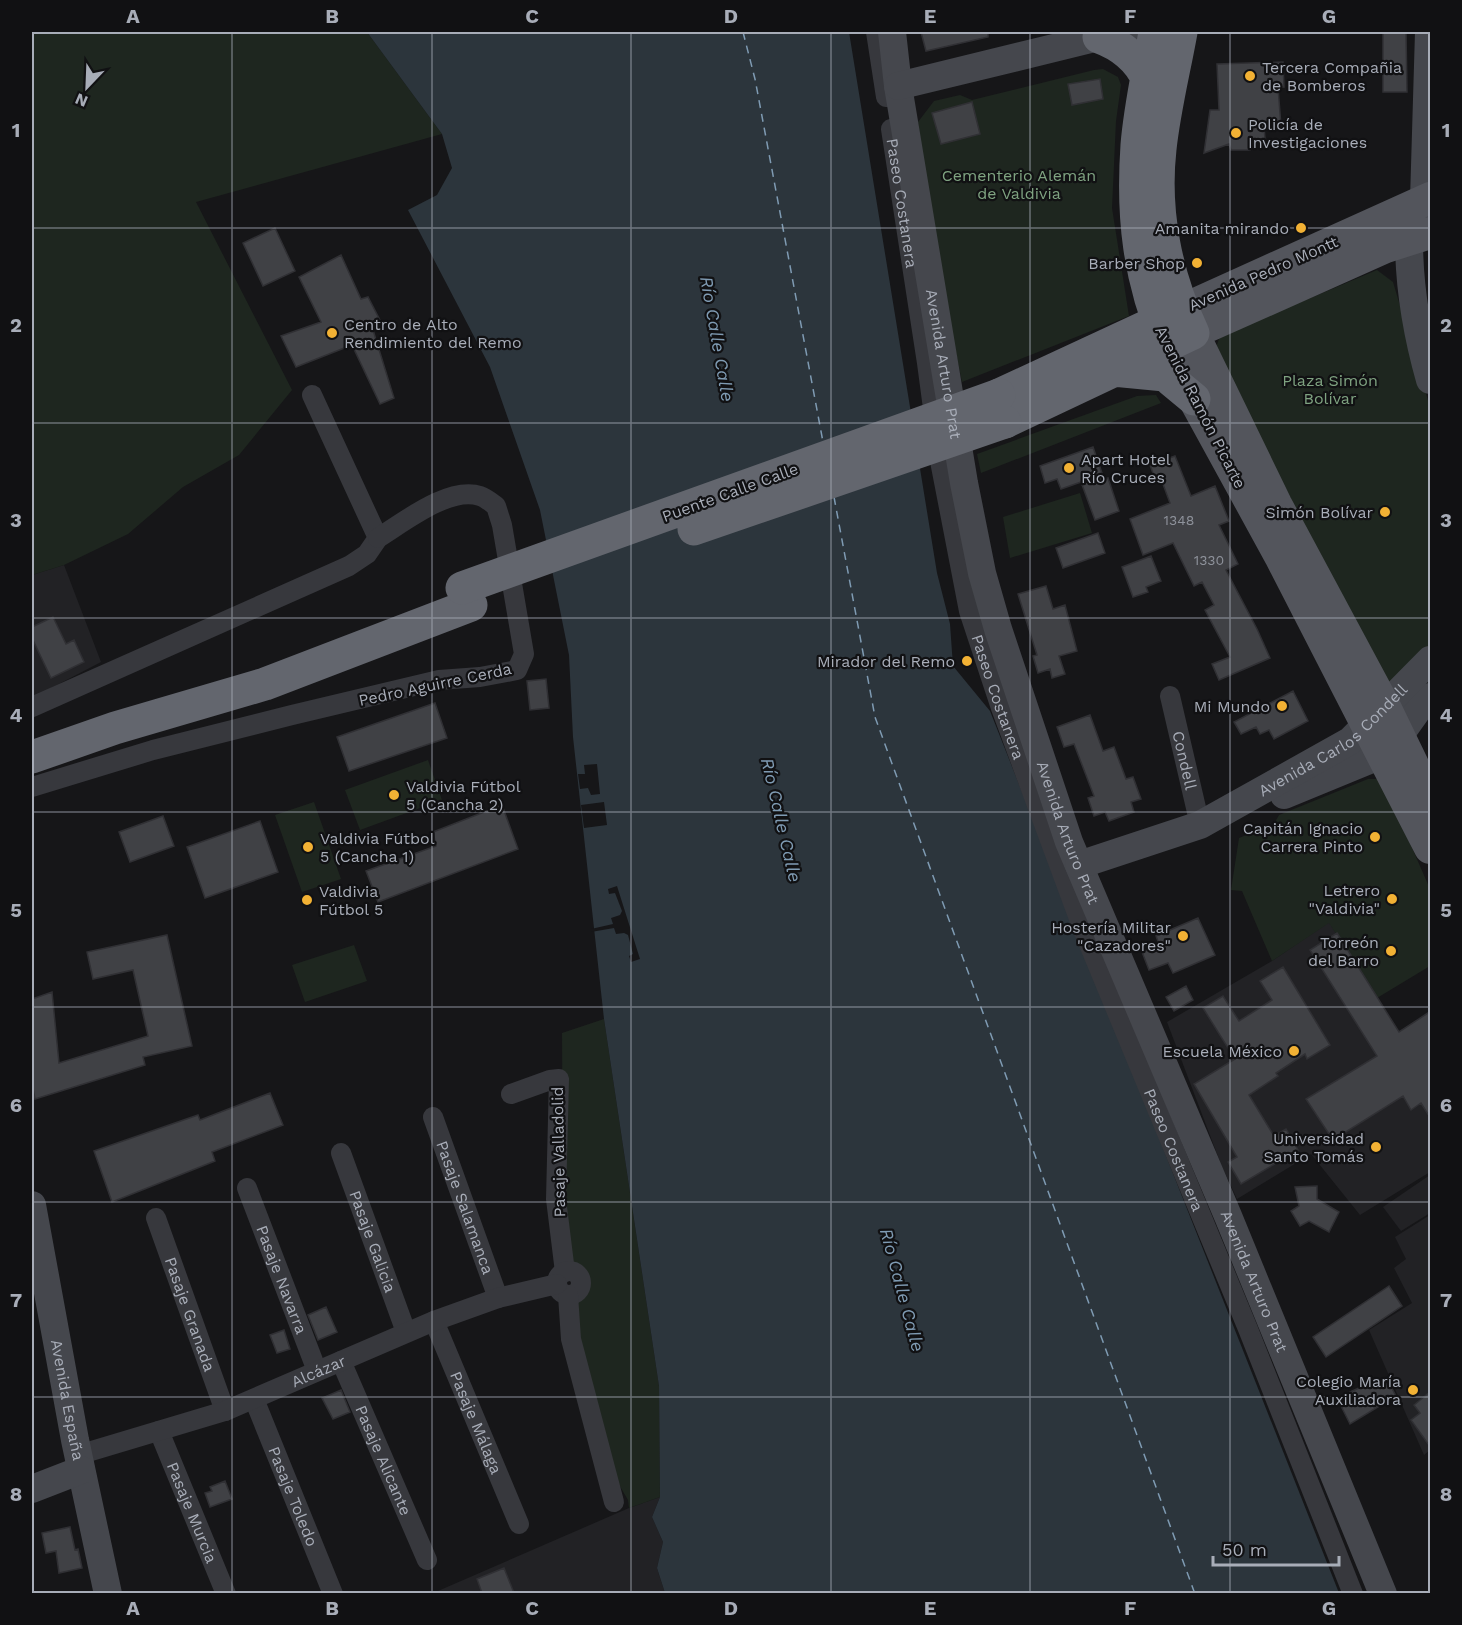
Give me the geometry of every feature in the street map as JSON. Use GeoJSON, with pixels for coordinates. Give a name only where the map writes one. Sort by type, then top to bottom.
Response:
{"type":"FeatureCollection","features":[{"type":"Feature","properties":{"kind":"highway","name":"Avenida Ramón Picarte"},"geometry":{"type":"LineString","coordinates":[[1155,32],[1137,144],[1136,205],[1141,262],[1147,290],[1175,327]]}},
{"type":"Feature","properties":{"kind":"highway","name":"Avenida Ramón Picarte"},"geometry":{"type":"LineString","coordinates":[[1175,327],[1162,230],[1158,177],[1163,127],[1181,32]]}},
{"type":"Feature","properties":{"kind":"highway"},"geometry":{"type":"LineString","coordinates":[[1105,34],[1110,41],[1129,54],[1148,80]]}},
{"type":"Feature","properties":{"kind":"highway","name":"Avenida Pedro Montt"},"geometry":{"type":"LineString","coordinates":[[1002,409],[1113,370],[1175,327]]}},
{"type":"Feature","properties":{"kind":"highway","name":"Avenida Pedro Montt"},"geometry":{"type":"LineString","coordinates":[[1002,409],[1175,327]]}},
{"type":"Feature","properties":{"kind":"highway"},"geometry":{"type":"LineString","coordinates":[[1113,370],[1165,375],[1194,399]]}},
{"type":"Feature","properties":{"kind":"highway","name":"Puente Calle Calle"},"geometry":{"type":"LineString","coordinates":[[466,596],[1002,409]]}},
{"type":"Feature","properties":{"kind":"highway"},"geometry":{"type":"LineString","coordinates":[[32,739],[88,718],[466,596]]}},
{"type":"Feature","properties":{"kind":"highway"},"geometry":{"type":"LineString","coordinates":[[32,757],[115,728],[264,684],[466,596]]}},
{"type":"Feature","properties":{"kind":"main road","name":"Avenida Arturo Prat"},"geometry":{"type":"LineString","coordinates":[[892,32],[898,86],[964,483],[982,573],[998,629],[1069,842],[1228,1216],[1383,1593]]}},
{"type":"Feature","properties":{"kind":"main road"},"geometry":{"type":"LineString","coordinates":[[898,86],[1105,34],[1136,32]]}},
{"type":"Feature","properties":{"kind":"main road"},"geometry":{"type":"LineString","coordinates":[[1429,32],[1428,205],[1405,247],[1418,333],[1431,380]]}},
{"type":"Feature","properties":{"kind":"main road","name":"Avenida Pedro Montt"},"geometry":{"type":"LineString","coordinates":[[1175,327],[1428,205]]}},
{"type":"Feature","properties":{"kind":"main road","name":"Avenida Pedro Montt"},"geometry":{"type":"LineString","coordinates":[[1175,327],[1405,247]]}},
{"type":"Feature","properties":{"kind":"main road","name":"Avenida Ramón Picarte"},"geometry":{"type":"LineString","coordinates":[[1175,327],[1194,399],[1280,556],[1375,715]]}},
{"type":"Feature","properties":{"kind":"main road","name":"Avenida Ramón Picarte"},"geometry":{"type":"LineString","coordinates":[[1175,327],[1276,504],[1389,744],[1431,848]]}},
{"type":"Feature","properties":{"kind":"main road","name":"Avenida Carlos Condell"},"geometry":{"type":"LineString","coordinates":[[1079,865],[1200,825],[1350,741],[1431,660]]}},
{"type":"Feature","properties":{"kind":"main road","name":"Avenida Carlos Condell"},"geometry":{"type":"LineString","coordinates":[[1228,810],[1254,807],[1371,759],[1389,744],[1431,697]]}},
{"type":"Feature","properties":{"kind":"main road","name":"Avenida Ramón Picarte"},"geometry":{"type":"LineString","coordinates":[[1389,744],[1431,800]]}},
{"type":"Feature","properties":{"kind":"main road","name":"Avenida España"},"geometry":{"type":"LineString","coordinates":[[32,1205],[80,1462],[108,1593]]}},
{"type":"Feature","properties":{"kind":"main road"},"geometry":{"type":"LineString","coordinates":[[32,1489],[80,1462]]}},
{"type":"Feature","properties":{"kind":"street","name":"Paseo Costanera"},"geometry":{"type":"LineString","coordinates":[[876,32],[940,460],[969,611],[1001,708],[1084,932],[1353,1593]]}},
{"type":"Feature","properties":{"kind":"street"},"geometry":{"type":"LineString","coordinates":[[312,395],[378,538]]}},
{"type":"Feature","properties":{"kind":"street","name":"Pedro Aguirre Cerda"},"geometry":{"type":"LineString","coordinates":[[32,707],[349,566],[367,554],[378,538],[437,503],[454,496],[480,496],[496,506],[502,525],[524,654],[518,670],[480,677],[439,680],[292,715],[153,750],[32,787]]}},
{"type":"Feature","properties":{"kind":"street","name":"Condell"},"geometry":{"type":"LineString","coordinates":[[1170,696],[1200,825]]}},
{"type":"Feature","properties":{"kind":"street","name":"Pasaje Valladolid"},"geometry":{"type":"LineString","coordinates":[[511,1094],[559,1079],[556,1199],[563,1284],[572,1343],[614,1502]]}},
{"type":"Feature","properties":{"kind":"street","name":"Pasaje Salamanca"},"geometry":{"type":"LineString","coordinates":[[433,1117],[498,1298]]}},
{"type":"Feature","properties":{"kind":"street","name":"Pasaje Galicia"},"geometry":{"type":"LineString","coordinates":[[341,1153],[406,1332]]}},
{"type":"Feature","properties":{"kind":"street","name":"Pasaje Navarra"},"geometry":{"type":"LineString","coordinates":[[247,1188],[317,1371]]}},
{"type":"Feature","properties":{"kind":"street","name":"Pasaje Granada"},"geometry":{"type":"LineString","coordinates":[[156,1218],[225,1411]]}},
{"type":"Feature","properties":{"kind":"street","name":"Alcázar"},"geometry":{"type":"LineString","coordinates":[[80,1462],[159,1431],[225,1411],[434,1321],[498,1298],[563,1284]]}},
{"type":"Feature","properties":{"kind":"street","name":"Pasaje Málaga"},"geometry":{"type":"LineString","coordinates":[[434,1321],[519,1524]]}},
{"type":"Feature","properties":{"kind":"street","name":"Pasaje Alicante"},"geometry":{"type":"LineString","coordinates":[[341,1361],[427,1560]]}},
{"type":"Feature","properties":{"kind":"street","name":"Pasaje Toledo"},"geometry":{"type":"LineString","coordinates":[[254,1399],[333,1593]]}},
{"type":"Feature","properties":{"kind":"street","name":"Pasaje Murcia"},"geometry":{"type":"LineString","coordinates":[[159,1431],[226,1593]]}},
{"type":"Feature","properties":{"kind":"shaded area"},"geometry":{"type":"Polygon","coordinates":[[[64,565],[101,662],[32,698],[32,575],[64,565]]]}},
{"type":"Feature","properties":{"kind":"shaded area","name":"Escuela México"},"geometry":{"type":"Polygon","coordinates":[[[1329,922],[1430,1079],[1430,1172],[1360,1215],[1311,1154],[1237,1199],[1222,1167],[1167,1022],[1272,961],[1329,922]]]}},
{"type":"Feature","properties":{"kind":"shaded area"},"geometry":{"type":"Polygon","coordinates":[[[1430,1175],[1430,1213],[1401,1231],[1383,1207],[1430,1175]]]}},
{"type":"Feature","properties":{"kind":"shaded area","name":"Colegio María Auxiliadora"},"geometry":{"type":"Polygon","coordinates":[[[1430,1215],[1430,1450],[1424,1455],[1369,1330],[1412,1303],[1394,1268],[1406,1259],[1395,1237],[1430,1215]]]}},
{"type":"Feature","properties":{"kind":"shaded area"},"geometry":{"type":"Polygon","coordinates":[[[660,1497],[652,1517],[663,1542],[657,1568],[665,1593],[431,1594],[629,1508],[660,1497]]]}},
{"type":"Feature","properties":{"kind":"green space"},"geometry":{"type":"Polygon","coordinates":[[[32,32],[367,32],[442,134],[196,202],[292,390],[239,455],[183,487],[128,534],[64,565],[32,575],[32,32]]]}},
{"type":"Feature","properties":{"kind":"green space","name":"Cementerio Alemán de Valdivia"},"geometry":{"type":"Polygon","coordinates":[[[1103,69],[1118,77],[1121,85],[1116,121],[1112,208],[1129,316],[962,382],[935,251],[918,122],[934,101],[960,95],[972,100],[1103,69]]]}},
{"type":"Feature","properties":{"kind":"green space","name":"Plaza Simón Bolívar"},"geometry":{"type":"Polygon","coordinates":[[[1377,270],[1393,282],[1430,407],[1430,648],[1394,684],[1382,685],[1214,353],[1220,336],[1377,270]]]}},
{"type":"Feature","properties":{"kind":"green space"},"geometry":{"type":"Polygon","coordinates":[[[1156,395],[1161,403],[981,473],[977,454],[1137,396],[1156,395]]]}},
{"type":"Feature","properties":{"kind":"green space"},"geometry":{"type":"Polygon","coordinates":[[[1080,493],[1092,533],[1010,558],[1003,517],[1080,493]]]}},
{"type":"Feature","properties":{"kind":"green space","name":"Valdivia Fútbol 5 (Cancha 2)"},"geometry":{"type":"Polygon","coordinates":[[[428,760],[442,800],[360,830],[345,790],[428,760]]]}},
{"type":"Feature","properties":{"kind":"green space"},"geometry":{"type":"Polygon","coordinates":[[[1368,779],[1382,779],[1430,889],[1430,966],[1377,998],[1329,923],[1272,961],[1242,891],[1231,890],[1239,838],[1274,824],[1279,815],[1368,779]]]}},
{"type":"Feature","properties":{"kind":"green space","name":"Valdivia Fútbol 5 (Cancha 1)"},"geometry":{"type":"Polygon","coordinates":[[[314,802],[341,879],[302,892],[275,815],[314,802]]]}},
{"type":"Feature","properties":{"kind":"green space"},"geometry":{"type":"Polygon","coordinates":[[[354,945],[367,981],[305,1002],[292,965],[354,945]]]}},
{"type":"Feature","properties":{"kind":"green space"},"geometry":{"type":"Polygon","coordinates":[[[604,1019],[659,1386],[660,1497],[629,1508],[628,1500],[611,1471],[583,1371],[576,1298],[586,1284],[584,1273],[576,1270],[569,1261],[563,1210],[562,1033],[604,1019]]]}},
{"type":"Feature","properties":{"kind":"water","name":"Río Calle Calle"},"geometry":{"type":"Polygon","coordinates":[[[367,32],[849,32],[937,573],[950,624],[953,666],[990,711],[1339,1593],[665,1593],[657,1568],[663,1542],[652,1517],[660,1497],[659,1386],[604,1019],[573,737],[569,655],[540,510],[490,367],[408,210],[437,195],[452,168],[442,134],[367,32]]]}},
{"type":"Feature","properties":{"kind":"pier"},"geometry":{"type":"Polygon","coordinates":[[[597,764],[600,794],[591,795],[588,788],[580,789],[578,774],[585,774],[584,765],[597,764]]]}},
{"type":"Feature","properties":{"kind":"pier"},"geometry":{"type":"Polygon","coordinates":[[[604,802],[607,825],[584,828],[581,805],[604,802]]]}},
{"type":"Feature","properties":{"kind":"pier"},"geometry":{"type":"Polygon","coordinates":[[[617,886],[640,959],[631,962],[629,956],[633,954],[628,935],[616,934],[614,928],[591,932],[591,929],[613,924],[611,918],[620,915],[622,911],[615,893],[609,894],[608,889],[617,886]]]}},
{"type":"Feature","properties":{"kind":"building"},"geometry":{"type":"Polygon","coordinates":[[[921,32],[988,32],[988,37],[926,51],[921,32]]]}},
{"type":"Feature","properties":{"kind":"building"},"geometry":{"type":"Polygon","coordinates":[[[1383,32],[1406,32],[1407,92],[1383,92],[1383,32]]]}},
{"type":"Feature","properties":{"kind":"building"},"geometry":{"type":"Polygon","coordinates":[[[1283,62],[1284,87],[1278,87],[1281,126],[1264,126],[1265,139],[1249,140],[1250,150],[1231,150],[1229,144],[1204,153],[1210,110],[1219,110],[1217,64],[1283,62]]]}},
{"type":"Feature","properties":{"kind":"building"},"geometry":{"type":"Polygon","coordinates":[[[1100,79],[1103,99],[1072,105],[1068,84],[1100,79]]]}},
{"type":"Feature","properties":{"kind":"building"},"geometry":{"type":"Polygon","coordinates":[[[972,102],[980,134],[941,144],[932,113],[972,102]]]}},
{"type":"Feature","properties":{"kind":"building"},"geometry":{"type":"Polygon","coordinates":[[[275,228],[295,271],[263,286],[243,243],[275,228]]]}},
{"type":"Feature","properties":{"kind":"building","name":"Centro de Alto Rendimiento del Remo"},"geometry":{"type":"Polygon","coordinates":[[[341,255],[361,299],[368,297],[382,324],[373,330],[394,398],[380,404],[352,345],[296,367],[281,336],[321,322],[299,277],[341,255]]]}},
{"type":"Feature","properties":{"kind":"building"},"geometry":{"type":"Polygon","coordinates":[[[1093,447],[1104,479],[1108,478],[1119,511],[1095,520],[1081,482],[1061,489],[1057,479],[1045,483],[1040,466],[1093,447]]]}},
{"type":"Feature","properties":{"kind":"building"},"geometry":{"type":"Polygon","coordinates":[[[1175,456],[1191,496],[1215,486],[1229,521],[1219,525],[1238,564],[1226,570],[1270,658],[1219,680],[1212,664],[1230,657],[1205,610],[1214,605],[1202,582],[1194,586],[1173,543],[1143,555],[1130,519],[1170,503],[1160,476],[1155,479],[1150,465],[1175,456]]]}},
{"type":"Feature","properties":{"kind":"building"},"geometry":{"type":"Polygon","coordinates":[[[1098,533],[1105,553],[1063,568],[1056,548],[1098,533]]]}},
{"type":"Feature","properties":{"kind":"building"},"geometry":{"type":"Polygon","coordinates":[[[1151,556],[1161,581],[1146,587],[1148,592],[1133,597],[1122,567],[1151,556]]]}},
{"type":"Feature","properties":{"kind":"building"},"geometry":{"type":"Polygon","coordinates":[[[1046,586],[1053,609],[1065,605],[1077,651],[1059,656],[1065,674],[1052,678],[1050,669],[1038,673],[1033,656],[1037,655],[1018,594],[1046,586]]]}},
{"type":"Feature","properties":{"kind":"building"},"geometry":{"type":"Polygon","coordinates":[[[53,617],[66,644],[74,640],[84,662],[51,678],[32,638],[32,627],[53,617]]]}},
{"type":"Feature","properties":{"kind":"building"},"geometry":{"type":"Polygon","coordinates":[[[546,679],[549,708],[530,710],[527,681],[546,679]]]}},
{"type":"Feature","properties":{"kind":"building","name":"Mi Mundo"},"geometry":{"type":"Polygon","coordinates":[[[1293,691],[1308,721],[1274,739],[1269,730],[1260,734],[1256,727],[1241,734],[1234,722],[1293,691]]]}},
{"type":"Feature","properties":{"kind":"building"},"geometry":{"type":"Polygon","coordinates":[[[435,703],[447,738],[349,771],[337,737],[435,703]]]}},
{"type":"Feature","properties":{"kind":"building"},"geometry":{"type":"Polygon","coordinates":[[[1090,715],[1103,751],[1114,747],[1126,779],[1133,777],[1141,799],[1131,802],[1134,812],[1109,821],[1105,812],[1094,816],[1088,798],[1094,796],[1074,744],[1064,747],[1057,727],[1090,715]]]}},
{"type":"Feature","properties":{"kind":"building"},"geometry":{"type":"Polygon","coordinates":[[[502,805],[518,849],[378,902],[366,871],[436,846],[433,832],[502,805]]]}},
{"type":"Feature","properties":{"kind":"building"},"geometry":{"type":"Polygon","coordinates":[[[163,816],[174,846],[130,862],[119,832],[163,816]]]}},
{"type":"Feature","properties":{"kind":"building"},"geometry":{"type":"Polygon","coordinates":[[[260,821],[278,872],[205,898],[187,847],[260,821]]]}},
{"type":"Feature","properties":{"kind":"building"},"geometry":{"type":"Polygon","coordinates":[[[1198,918],[1215,955],[1173,973],[1168,963],[1149,970],[1142,952],[1159,944],[1156,936],[1198,918]]]}},
{"type":"Feature","properties":{"kind":"building"},"geometry":{"type":"Polygon","coordinates":[[[1337,933],[1399,1032],[1431,1011],[1431,1119],[1421,1103],[1411,1110],[1403,1096],[1333,1140],[1306,1099],[1377,1056],[1310,950],[1337,933]]]}},
{"type":"Feature","properties":{"kind":"building"},"geometry":{"type":"Polygon","coordinates":[[[167,935],[192,1046],[143,1057],[145,1065],[35,1099],[32,1083],[32,999],[52,992],[59,1063],[148,1036],[133,970],[93,979],[87,952],[167,935]]]}},
{"type":"Feature","properties":{"kind":"building"},"geometry":{"type":"Polygon","coordinates":[[[1283,967],[1330,1045],[1307,1059],[1305,1054],[1276,1073],[1278,1076],[1249,1095],[1274,1136],[1286,1129],[1298,1150],[1241,1184],[1228,1162],[1237,1157],[1194,1084],[1235,1059],[1203,1008],[1223,996],[1239,1021],[1272,1000],[1260,981],[1283,967]]]}},
{"type":"Feature","properties":{"kind":"building"},"geometry":{"type":"Polygon","coordinates":[[[1186,986],[1193,1000],[1174,1011],[1166,997],[1186,986]]]}},
{"type":"Feature","properties":{"kind":"building"},"geometry":{"type":"Polygon","coordinates":[[[270,1093],[283,1125],[212,1152],[215,1161],[112,1202],[94,1151],[198,1115],[200,1120],[270,1093]]]}},
{"type":"Feature","properties":{"kind":"building"},"geometry":{"type":"Polygon","coordinates":[[[1317,1186],[1317,1199],[1339,1212],[1329,1232],[1309,1221],[1300,1226],[1291,1211],[1299,1206],[1295,1187],[1317,1186]]]}},
{"type":"Feature","properties":{"kind":"building"},"geometry":{"type":"Polygon","coordinates":[[[1389,1286],[1402,1306],[1326,1357],[1313,1337],[1389,1286]]]}},
{"type":"Feature","properties":{"kind":"building"},"geometry":{"type":"Polygon","coordinates":[[[326,1307],[337,1332],[318,1340],[308,1315],[326,1307]]]}},
{"type":"Feature","properties":{"kind":"building"},"geometry":{"type":"Polygon","coordinates":[[[284,1330],[290,1349],[277,1353],[270,1335],[284,1330]]]}},
{"type":"Feature","properties":{"kind":"building"},"geometry":{"type":"Polygon","coordinates":[[[1375,1381],[1380,1387],[1389,1383],[1396,1396],[1350,1424],[1339,1402],[1352,1397],[1350,1392],[1375,1381]]]}},
{"type":"Feature","properties":{"kind":"building"},"geometry":{"type":"Polygon","coordinates":[[[341,1390],[350,1412],[333,1419],[322,1398],[341,1390]]]}},
{"type":"Feature","properties":{"kind":"building"},"geometry":{"type":"Polygon","coordinates":[[[1431,1391],[1431,1448],[1411,1420],[1420,1413],[1414,1405],[1431,1391]]]}},
{"type":"Feature","properties":{"kind":"building"},"geometry":{"type":"Polygon","coordinates":[[[225,1481],[232,1499],[210,1507],[205,1493],[212,1491],[210,1487],[225,1481]]]}},
{"type":"Feature","properties":{"kind":"building"},"geometry":{"type":"Polygon","coordinates":[[[70,1527],[82,1568],[59,1573],[56,1551],[46,1553],[42,1533],[70,1527]]]}},
{"type":"Feature","properties":{"kind":"building"},"geometry":{"type":"Polygon","coordinates":[[[504,1568],[514,1593],[482,1593],[477,1579],[504,1568]]]}},
{"type":"Feature","properties":{"kind":"ferry route"},"geometry":{"type":"LineString","coordinates":[[743,32],[755,79],[823,442]]}},
{"type":"Feature","properties":{"kind":"ferry route"},"geometry":{"type":"LineString","coordinates":[[834,497],[875,717],[1195,1594]]}},
{"type":"Feature","properties":{"kind":"place","name":"Tercera Compañia de Bomberos"},"geometry":{"type":"Point","coordinates":[1250,76]}},
{"type":"Feature","properties":{"kind":"place","name":"Policía de Investigaciones"},"geometry":{"type":"Point","coordinates":[1236,133]}},
{"type":"Feature","properties":{"kind":"place","name":"Amanita mirando"},"geometry":{"type":"Point","coordinates":[1301,228]}},
{"type":"Feature","properties":{"kind":"place","name":"Barber Shop"},"geometry":{"type":"Point","coordinates":[1197,263]}},
{"type":"Feature","properties":{"kind":"place","name":"Centro de Alto Rendimiento del Remo"},"geometry":{"type":"Point","coordinates":[332,333]}},
{"type":"Feature","properties":{"kind":"place","name":"Apart Hotel Río Cruces"},"geometry":{"type":"Point","coordinates":[1069,468]}},
{"type":"Feature","properties":{"kind":"place","name":"Simón Bolívar"},"geometry":{"type":"Point","coordinates":[1385,512]}},
{"type":"Feature","properties":{"kind":"place","name":"Mirador del Remo"},"geometry":{"type":"Point","coordinates":[967,661]}},
{"type":"Feature","properties":{"kind":"place","name":"Mi Mundo"},"geometry":{"type":"Point","coordinates":[1282,706]}},
{"type":"Feature","properties":{"kind":"place","name":"Valdivia Fútbol 5 (Cancha 2)"},"geometry":{"type":"Point","coordinates":[394,795]}},
{"type":"Feature","properties":{"kind":"place","name":"Capitán Ignacio Carrera Pinto"},"geometry":{"type":"Point","coordinates":[1375,837]}},
{"type":"Feature","properties":{"kind":"place","name":"Valdivia Fútbol 5 (Cancha 1)"},"geometry":{"type":"Point","coordinates":[308,847]}},
{"type":"Feature","properties":{"kind":"place","name":"Letrero \"Valdivia\""},"geometry":{"type":"Point","coordinates":[1392,899]}},
{"type":"Feature","properties":{"kind":"place","name":"Valdivia Fútbol 5"},"geometry":{"type":"Point","coordinates":[307,900]}},
{"type":"Feature","properties":{"kind":"place","name":"Hostería Militar \"Cazadores\""},"geometry":{"type":"Point","coordinates":[1183,936]}},
{"type":"Feature","properties":{"kind":"place","name":"Torreón del Barro"},"geometry":{"type":"Point","coordinates":[1391,951]}},
{"type":"Feature","properties":{"kind":"place","name":"Escuela México"},"geometry":{"type":"Point","coordinates":[1294,1051]}},
{"type":"Feature","properties":{"kind":"place","name":"Universidad Santo Tomás"},"geometry":{"type":"Point","coordinates":[1376,1147]}},
{"type":"Feature","properties":{"kind":"place","name":"Colegio María Auxiliadora"},"geometry":{"type":"Point","coordinates":[1413,1390]}}]}
